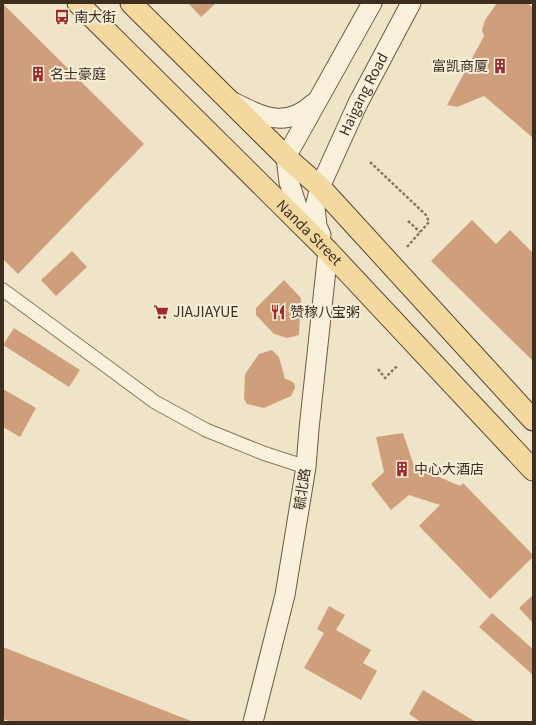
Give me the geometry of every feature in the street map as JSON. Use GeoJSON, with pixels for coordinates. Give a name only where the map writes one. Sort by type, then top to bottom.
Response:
{"type":"FeatureCollection","features":[{"type":"Feature","properties":{"kind":"main road","name":"Nanda Street"},"geometry":{"type":"LineString","coordinates":[[78,3],[328,251],[533,470]]}},
{"type":"Feature","properties":{"kind":"main road"},"geometry":{"type":"LineString","coordinates":[[131,3],[286,157],[320,187],[533,420]]}},
{"type":"Feature","properties":{"kind":"main road"},"geometry":{"type":"LineString","coordinates":[[328,251],[298,210],[288,182],[286,157],[372,3]]}},
{"type":"Feature","properties":{"kind":"main road","name":"Haigang Road"},"geometry":{"type":"LineString","coordinates":[[328,251],[317,226],[315,207],[320,187],[358,103],[411,3]]}},
{"type":"Feature","properties":{"kind":"main road"},"geometry":{"type":"LineString","coordinates":[[229,100],[252,112],[266,116],[288,118],[303,112],[320,98]]}},
{"type":"Feature","properties":{"kind":"main road","name":"毓北路"},"geometry":{"type":"LineString","coordinates":[[253,722],[285,595],[306,466],[328,251]]}},
{"type":"Feature","properties":{"kind":"street"},"geometry":{"type":"LineString","coordinates":[[3,290],[155,402],[206,430],[263,453],[306,466]]}},
{"type":"Feature","properties":{"kind":"path"},"geometry":{"type":"LineString","coordinates":[[370,162],[426,215],[429,222],[407,247]]}},
{"type":"Feature","properties":{"kind":"path"},"geometry":{"type":"LineString","coordinates":[[408,221],[420,232]]}},
{"type":"Feature","properties":{"kind":"path"},"geometry":{"type":"LineString","coordinates":[[378,369],[385,378],[398,365]]}},
{"type":"Feature","properties":{"kind":"building"},"geometry":{"type":"Polygon","coordinates":[[[188,3],[216,3],[201,17],[188,3]]]}},
{"type":"Feature","properties":{"kind":"building","name":"富凯商厦"},"geometry":{"type":"Polygon","coordinates":[[[497,3],[528,3],[533,8],[533,138],[484,96],[457,107],[447,105],[484,36],[482,30],[485,20],[497,3]]]}},
{"type":"Feature","properties":{"kind":"building","name":"名士豪庭"},"geometry":{"type":"Polygon","coordinates":[[[3,4],[144,144],[18,274],[3,259],[3,4]]]}},
{"type":"Feature","properties":{"kind":"building"},"geometry":{"type":"Polygon","coordinates":[[[472,220],[496,244],[510,230],[533,253],[533,361],[431,261],[472,220]]]}},
{"type":"Feature","properties":{"kind":"building"},"geometry":{"type":"Polygon","coordinates":[[[72,251],[87,267],[56,296],[41,280],[72,251]]]}},
{"type":"Feature","properties":{"kind":"building","name":"赞稼八宝粥"},"geometry":{"type":"Polygon","coordinates":[[[284,280],[301,298],[299,335],[287,338],[274,334],[256,315],[256,308],[284,280]]]}},
{"type":"Feature","properties":{"kind":"building"},"geometry":{"type":"Polygon","coordinates":[[[14,328],[80,370],[69,387],[3,345],[14,328]]]}},
{"type":"Feature","properties":{"kind":"building"},"geometry":{"type":"Polygon","coordinates":[[[272,350],[279,357],[285,379],[294,383],[295,388],[291,396],[264,408],[247,404],[244,399],[245,374],[259,354],[272,350]]]}},
{"type":"Feature","properties":{"kind":"building"},"geometry":{"type":"Polygon","coordinates":[[[3,389],[36,408],[20,437],[3,427],[3,389]]]}},
{"type":"Feature","properties":{"kind":"building"},"geometry":{"type":"Polygon","coordinates":[[[403,433],[414,466],[460,486],[463,483],[533,555],[533,557],[490,599],[419,526],[440,505],[409,495],[391,510],[371,484],[384,472],[376,437],[403,433]]]}},
{"type":"Feature","properties":{"kind":"building"},"geometry":{"type":"Polygon","coordinates":[[[533,595],[533,623],[519,608],[533,595]]]}},
{"type":"Feature","properties":{"kind":"building"},"geometry":{"type":"Polygon","coordinates":[[[329,606],[345,615],[336,630],[371,650],[363,663],[377,671],[361,700],[304,668],[324,633],[317,629],[329,606]]]}},
{"type":"Feature","properties":{"kind":"building"},"geometry":{"type":"Polygon","coordinates":[[[492,613],[533,649],[533,675],[479,627],[492,613]]]}},
{"type":"Feature","properties":{"kind":"building"},"geometry":{"type":"Polygon","coordinates":[[[3,647],[191,721],[12,722],[3,719],[3,647]]]}},
{"type":"Feature","properties":{"kind":"building"},"geometry":{"type":"Polygon","coordinates":[[[423,690],[476,722],[421,722],[409,714],[423,690]]]}},
{"type":"Feature","properties":{"kind":"place","name":"南大街"},"geometry":{"type":"Point","coordinates":[62,17]}},
{"type":"Feature","properties":{"kind":"place","name":"富凯商厦"},"geometry":{"type":"Point","coordinates":[500,66]}},
{"type":"Feature","properties":{"kind":"place","name":"名士豪庭"},"geometry":{"type":"Point","coordinates":[38,74]}},
{"type":"Feature","properties":{"kind":"place","name":"JIAJIAYUE"},"geometry":{"type":"Point","coordinates":[161,312]}},
{"type":"Feature","properties":{"kind":"place","name":"赞稼八宝粥"},"geometry":{"type":"Point","coordinates":[278,312]}},
{"type":"Feature","properties":{"kind":"place","name":"中心大酒店"},"geometry":{"type":"Point","coordinates":[402,469]}}]}
